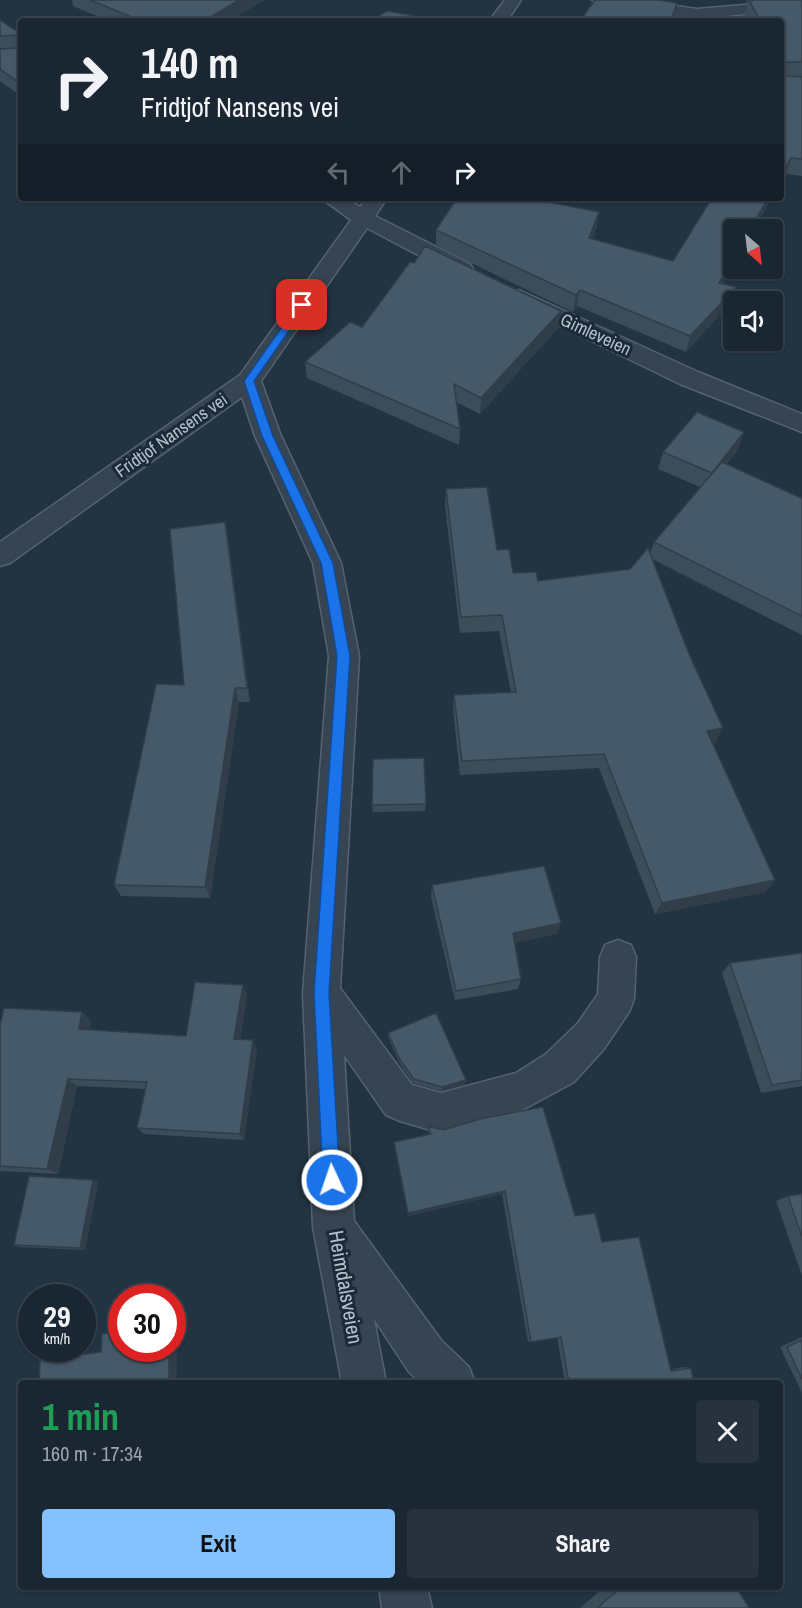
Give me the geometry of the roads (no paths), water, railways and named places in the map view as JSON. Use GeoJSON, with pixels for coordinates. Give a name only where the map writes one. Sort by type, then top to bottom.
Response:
{"type":"FeatureCollection","features":[{"type":"Feature","properties":{"kind":"street"},"geometry":{"type":"LineString","coordinates":[[500,18],[513,0]]}},
{"type":"Feature","properties":{"kind":"street"},"geometry":{"type":"LineString","coordinates":[[600,0],[697,14],[802,3]]}},
{"type":"Feature","properties":{"kind":"street","name":"Gimleveien"},"geometry":{"type":"LineString","coordinates":[[343,201],[370,208],[489,283],[689,378],[802,424]]}},
{"type":"Feature","properties":{"kind":"street","name":"Fridtjof Nansens vei"},"geometry":{"type":"LineString","coordinates":[[0,556],[249,381],[370,208]]}},
{"type":"Feature","properties":{"kind":"street","name":"Heimdalsveien"},"geometry":{"type":"LineString","coordinates":[[249,381],[268,436],[327,563],[344,656],[321,993],[334,1227],[363,1380]]}},
{"type":"Feature","properties":{"kind":"street"},"geometry":{"type":"LineString","coordinates":[[321,993],[400,1101],[441,1113],[524,1090],[560,1068],[591,1036],[616,999],[618,957]]}},
{"type":"Feature","properties":{"kind":"street"},"geometry":{"type":"LineString","coordinates":[[334,1227],[425,1356],[450,1380]]}},
{"type":"Feature","properties":{"kind":"street"},"geometry":{"type":"LineString","coordinates":[[405,1590],[408,1608]]}}]}
